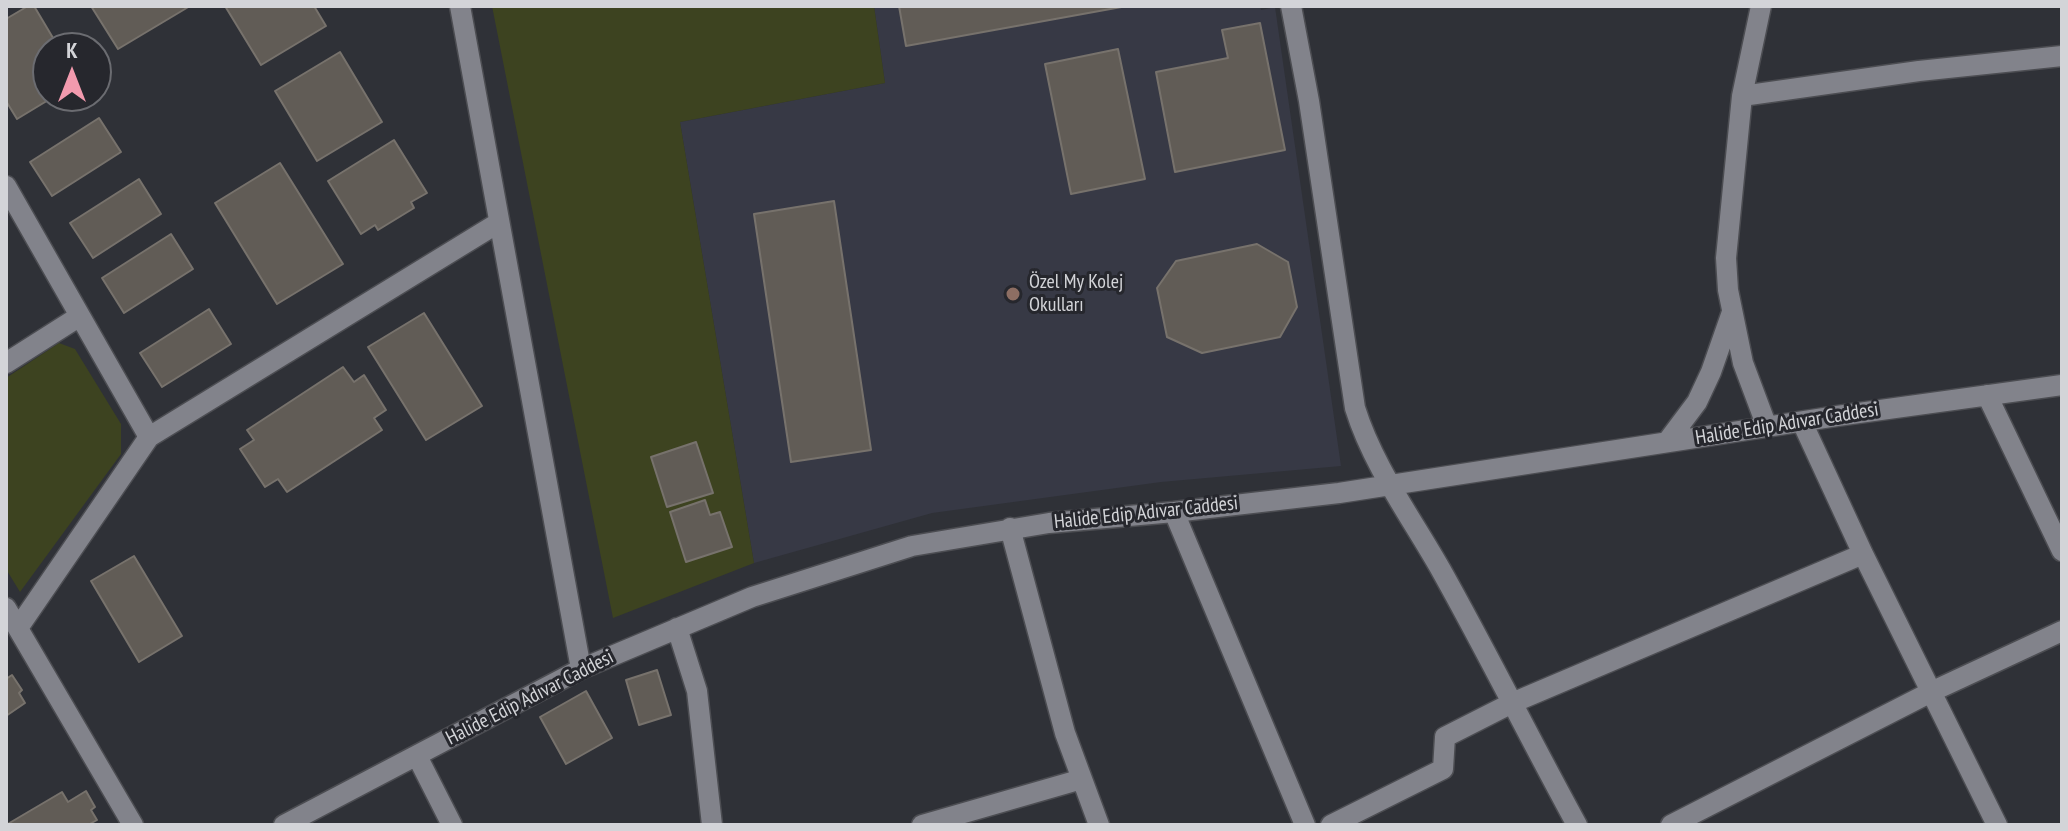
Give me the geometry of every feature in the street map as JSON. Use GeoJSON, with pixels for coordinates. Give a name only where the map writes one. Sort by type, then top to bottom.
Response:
{"type":"FeatureCollection","features":[{"type":"Feature","properties":{"kind":"street"},"geometry":{"type":"LineString","coordinates":[[460,6],[581,669]]}},
{"type":"Feature","properties":{"kind":"street"},"geometry":{"type":"LineString","coordinates":[[1291,6],[1309,101],[1355,408],[1373,458],[1391,485],[1577,825]]}},
{"type":"Feature","properties":{"kind":"street"},"geometry":{"type":"LineString","coordinates":[[1761,6],[1742,96],[1726,258],[1732,312],[1743,363],[1767,427]]}},
{"type":"Feature","properties":{"kind":"street"},"geometry":{"type":"LineString","coordinates":[[1742,96],[1919,71],[2062,56]]}},
{"type":"Feature","properties":{"kind":"street"},"geometry":{"type":"LineString","coordinates":[[6,186],[149,437]]}},
{"type":"Feature","properties":{"kind":"street"},"geometry":{"type":"LineString","coordinates":[[18,628],[149,437],[498,223]]}},
{"type":"Feature","properties":{"kind":"street"},"geometry":{"type":"LineString","coordinates":[[1667,442],[1697,402],[1732,312]]}},
{"type":"Feature","properties":{"kind":"street"},"geometry":{"type":"LineString","coordinates":[[6,363],[80,316]]}},
{"type":"Feature","properties":{"kind":"street","name":"Halide Edip Adıvar Caddesi"},"geometry":{"type":"LineString","coordinates":[[284,825],[581,669],[752,597],[912,546],[1010,528],[1174,512],[1391,485],[2062,385]]}},
{"type":"Feature","properties":{"kind":"street"},"geometry":{"type":"LineString","coordinates":[[1987,395],[2062,551]]}},
{"type":"Feature","properties":{"kind":"street"},"geometry":{"type":"LineString","coordinates":[[1802,422],[1863,554],[1997,825]]}},
{"type":"Feature","properties":{"kind":"street"},"geometry":{"type":"LineString","coordinates":[[1174,512],[1305,825]]}},
{"type":"Feature","properties":{"kind":"street"},"geometry":{"type":"LineString","coordinates":[[1010,528],[1065,733],[1099,825]]}},
{"type":"Feature","properties":{"kind":"street"},"geometry":{"type":"LineString","coordinates":[[1331,825],[1443,769],[1445,737],[1512,703],[1863,554]]}},
{"type":"Feature","properties":{"kind":"street"},"geometry":{"type":"LineString","coordinates":[[6,608],[133,825]]}},
{"type":"Feature","properties":{"kind":"street"},"geometry":{"type":"LineString","coordinates":[[677,628],[697,691],[712,825]]}},
{"type":"Feature","properties":{"kind":"street"},"geometry":{"type":"LineString","coordinates":[[1671,825],[1933,691],[2062,631]]}},
{"type":"Feature","properties":{"kind":"street"},"geometry":{"type":"LineString","coordinates":[[417,756],[452,825]]}},
{"type":"Feature","properties":{"kind":"street"},"geometry":{"type":"LineString","coordinates":[[922,825],[1082,779]]}},
{"type":"Feature","properties":{"kind":"shaded area","name":"Özel My Kolej Okulları"},"geometry":{"type":"Polygon","coordinates":[[[874,6],[1260,6],[1261,10],[1275,7],[1341,466],[1161,482],[932,513],[754,563],[680,122],[885,83],[874,6]]]}},
{"type":"Feature","properties":{"kind":"green space"},"geometry":{"type":"Polygon","coordinates":[[[492,6],[874,6],[885,83],[680,122],[754,563],[613,618],[492,6]]]}},
{"type":"Feature","properties":{"kind":"green space"},"geometry":{"type":"Polygon","coordinates":[[[59,343],[75,349],[121,424],[121,454],[20,592],[6,569],[6,378],[59,343]]]}},
{"type":"Feature","properties":{"kind":"building"},"geometry":{"type":"Polygon","coordinates":[[[28,6],[34,6],[49,32],[32,32],[32,110],[17,119],[6,101],[6,19],[28,6]]]}},
{"type":"Feature","properties":{"kind":"building"},"geometry":{"type":"Polygon","coordinates":[[[91,6],[190,6],[118,49],[112,39],[112,32],[107,32],[91,6]]]}},
{"type":"Feature","properties":{"kind":"building"},"geometry":{"type":"Polygon","coordinates":[[[225,6],[314,6],[326,26],[261,65],[225,6]]]}},
{"type":"Feature","properties":{"kind":"building"},"geometry":{"type":"Polygon","coordinates":[[[899,6],[1127,6],[906,46],[899,6]]]}},
{"type":"Feature","properties":{"kind":"building"},"geometry":{"type":"Polygon","coordinates":[[[1260,23],[1285,150],[1175,172],[1156,72],[1228,58],[1222,30],[1260,23]]]}},
{"type":"Feature","properties":{"kind":"building"},"geometry":{"type":"Polygon","coordinates":[[[1118,49],[1145,179],[1071,194],[1045,64],[1118,49]]]}},
{"type":"Feature","properties":{"kind":"building"},"geometry":{"type":"Polygon","coordinates":[[[340,52],[382,122],[317,161],[275,91],[340,52]]]}},
{"type":"Feature","properties":{"kind":"building"},"geometry":{"type":"Polygon","coordinates":[[[99,118],[121,152],[52,196],[30,162],[99,118]]]}},
{"type":"Feature","properties":{"kind":"building"},"geometry":{"type":"Polygon","coordinates":[[[394,140],[427,193],[411,202],[414,208],[378,230],[375,225],[361,234],[328,181],[394,140]]]}},
{"type":"Feature","properties":{"kind":"building"},"geometry":{"type":"Polygon","coordinates":[[[280,163],[343,264],[277,304],[215,203],[280,163]]]}},
{"type":"Feature","properties":{"kind":"building"},"geometry":{"type":"Polygon","coordinates":[[[139,179],[161,214],[93,258],[70,223],[139,179]]]}},
{"type":"Feature","properties":{"kind":"building"},"geometry":{"type":"Polygon","coordinates":[[[834,201],[871,450],[791,462],[754,214],[834,201]]]}},
{"type":"Feature","properties":{"kind":"building"},"geometry":{"type":"Polygon","coordinates":[[[171,234],[193,269],[124,313],[102,278],[171,234]]]}},
{"type":"Feature","properties":{"kind":"building"},"geometry":{"type":"Polygon","coordinates":[[[1257,244],[1288,262],[1297,307],[1280,337],[1202,353],[1167,337],[1157,288],[1176,261],[1257,244]]]}},
{"type":"Feature","properties":{"kind":"building"},"geometry":{"type":"Polygon","coordinates":[[[209,309],[231,344],[162,387],[140,353],[209,309]]]}},
{"type":"Feature","properties":{"kind":"building"},"geometry":{"type":"Polygon","coordinates":[[[424,313],[482,406],[426,440],[368,347],[424,313]]]}},
{"type":"Feature","properties":{"kind":"building"},"geometry":{"type":"Polygon","coordinates":[[[343,367],[354,382],[364,375],[386,410],[374,418],[382,430],[287,492],[278,479],[265,487],[240,449],[254,440],[247,430],[343,367]]]}},
{"type":"Feature","properties":{"kind":"building"},"geometry":{"type":"Polygon","coordinates":[[[696,442],[713,493],[667,507],[651,457],[696,442]]]}},
{"type":"Feature","properties":{"kind":"building"},"geometry":{"type":"Polygon","coordinates":[[[705,500],[710,515],[720,512],[732,547],[686,562],[670,512],[705,500]]]}},
{"type":"Feature","properties":{"kind":"building"},"geometry":{"type":"Polygon","coordinates":[[[134,556],[182,636],[139,662],[91,581],[134,556]]]}},
{"type":"Feature","properties":{"kind":"building"},"geometry":{"type":"Polygon","coordinates":[[[657,670],[671,715],[639,725],[626,680],[657,670]]]}},
{"type":"Feature","properties":{"kind":"building"},"geometry":{"type":"Polygon","coordinates":[[[12,675],[22,690],[19,693],[25,703],[6,716],[6,679],[12,675]]]}},
{"type":"Feature","properties":{"kind":"building"},"geometry":{"type":"Polygon","coordinates":[[[586,691],[612,738],[566,764],[540,717],[586,691]]]}},
{"type":"Feature","properties":{"kind":"building"},"geometry":{"type":"Polygon","coordinates":[[[86,791],[95,807],[91,810],[97,820],[88,825],[6,825],[62,792],[68,802],[86,791]]]}},
{"type":"Feature","properties":{"kind":"place","name":"Özel My Kolej Okulları"},"geometry":{"type":"Point","coordinates":[1013,294]}}]}
